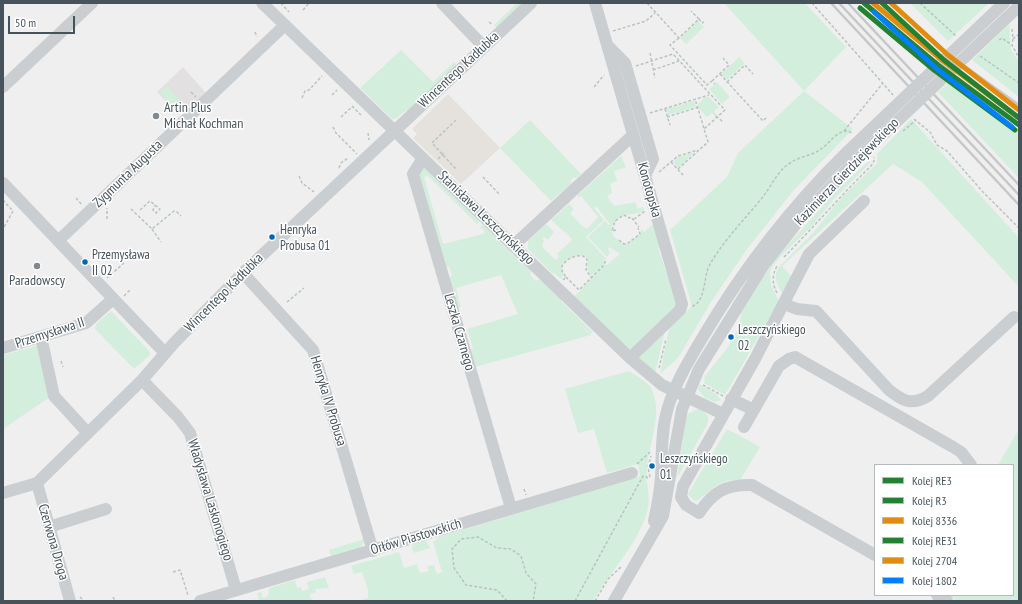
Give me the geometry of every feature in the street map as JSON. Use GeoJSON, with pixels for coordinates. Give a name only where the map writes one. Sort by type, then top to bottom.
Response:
{"type":"FeatureCollection","features":[{"type":"Feature","properties":{"kind":"street"},"geometry":{"type":"LineString","coordinates":[[3,87],[92,3]]}},
{"type":"Feature","properties":{"kind":"street","name":"Stanisława Leszczyńskiego"},"geometry":{"type":"LineString","coordinates":[[262,3],[630,358],[658,382],[723,414]]}},
{"type":"Feature","properties":{"kind":"street"},"geometry":{"type":"LineString","coordinates":[[442,3],[484,47]]}},
{"type":"Feature","properties":{"kind":"street","name":"Wincentego Kadłubka"},"geometry":{"type":"LineString","coordinates":[[3,494],[37,482],[142,380],[165,353],[244,273],[531,3]]}},
{"type":"Feature","properties":{"kind":"street","name":"Konotopska"},"geometry":{"type":"LineString","coordinates":[[595,3],[608,46],[638,128],[651,174],[682,307],[630,358]]}},
{"type":"Feature","properties":{"kind":"street"},"geometry":{"type":"LineString","coordinates":[[905,113],[1004,3]]}},
{"type":"Feature","properties":{"kind":"street"},"geometry":{"type":"LineString","coordinates":[[905,113],[1019,6]]}},
{"type":"Feature","properties":{"kind":"street","name":"Zygmunta Augusta"},"geometry":{"type":"LineString","coordinates":[[58,241],[285,25]]}},
{"type":"Feature","properties":{"kind":"street"},"geometry":{"type":"LineString","coordinates":[[608,46],[624,63],[638,97],[638,128],[652,144],[653,159],[651,174]]}},
{"type":"Feature","properties":{"kind":"street","name":"Kazimierza Gierdziejewskiego"},"geometry":{"type":"LineString","coordinates":[[654,531],[661,478],[664,425],[674,391],[718,312],[750,264],[792,210],[820,178],[851,157],[905,113]]}},
{"type":"Feature","properties":{"kind":"street"},"geometry":{"type":"LineString","coordinates":[[514,245],[638,128]]}},
{"type":"Feature","properties":{"kind":"street","name":"Kazimierza Gierdziejewskiego"},"geometry":{"type":"LineString","coordinates":[[614,601],[660,523],[665,511],[679,421],[686,397],[694,378],[718,334],[763,266],[851,157]]}},
{"type":"Feature","properties":{"kind":"street","name":"Leszka Czarnego"},"geometry":{"type":"LineString","coordinates":[[423,158],[413,174],[511,508]]}},
{"type":"Feature","properties":{"kind":"street"},"geometry":{"type":"LineString","coordinates":[[3,183],[58,241],[118,298],[165,353]]}},
{"type":"Feature","properties":{"kind":"street"},"geometry":{"type":"LineString","coordinates":[[864,201],[809,254],[755,359],[681,491],[681,497],[686,505],[699,513],[706,502],[718,491],[737,484],[752,485],[874,554]]}},
{"type":"Feature","properties":{"kind":"street","name":"Henryka IV Probusa"},"geometry":{"type":"LineString","coordinates":[[244,273],[313,350],[373,551]]}},
{"type":"Feature","properties":{"kind":"street","name":"Przemysława II"},"geometry":{"type":"LineString","coordinates":[[3,348],[86,323],[118,298]]}},
{"type":"Feature","properties":{"kind":"street"},"geometry":{"type":"LineString","coordinates":[[784,304],[797,309],[816,311],[889,390],[903,401],[913,402],[928,396],[1014,317]]}},
{"type":"Feature","properties":{"kind":"street"},"geometry":{"type":"LineString","coordinates":[[41,337],[54,396],[87,432]]}},
{"type":"Feature","properties":{"kind":"street"},"geometry":{"type":"LineString","coordinates":[[744,427],[779,366],[789,358],[795,357],[953,447],[961,452],[970,464]]}},
{"type":"Feature","properties":{"kind":"street","name":"Władysława Laskonogiego"},"geometry":{"type":"LineString","coordinates":[[142,380],[178,417],[190,433],[236,590]]}},
{"type":"Feature","properties":{"kind":"street"},"geometry":{"type":"LineString","coordinates":[[731,400],[754,410]]}},
{"type":"Feature","properties":{"kind":"street","name":"Orłów Piastowskich"},"geometry":{"type":"LineString","coordinates":[[200,601],[373,551],[511,508],[632,473]]}},
{"type":"Feature","properties":{"kind":"street","name":"Czerwona Droga"},"geometry":{"type":"LineString","coordinates":[[37,482],[70,601]]}},
{"type":"Feature","properties":{"kind":"street"},"geometry":{"type":"LineString","coordinates":[[49,527],[106,509]]}},
{"type":"Feature","properties":{"kind":"path"},"geometry":{"type":"LineString","coordinates":[[281,3],[289,12]]}},
{"type":"Feature","properties":{"kind":"path"},"geometry":{"type":"LineString","coordinates":[[303,10],[310,3]]}},
{"type":"Feature","properties":{"kind":"path"},"geometry":{"type":"LineString","coordinates":[[647,3],[679,38]]}},
{"type":"Feature","properties":{"kind":"path"},"geometry":{"type":"LineString","coordinates":[[812,3],[883,83],[844,131]]}},
{"type":"Feature","properties":{"kind":"path"},"geometry":{"type":"LineString","coordinates":[[920,3],[961,40]]}},
{"type":"Feature","properties":{"kind":"path"},"geometry":{"type":"LineString","coordinates":[[691,11],[702,23],[704,22]]}},
{"type":"Feature","properties":{"kind":"path"},"geometry":{"type":"LineString","coordinates":[[610,32],[646,21],[656,13]]}},
{"type":"Feature","properties":{"kind":"path"},"geometry":{"type":"LineString","coordinates":[[698,19],[670,45],[707,86]]}},
{"type":"Feature","properties":{"kind":"path"},"geometry":{"type":"LineString","coordinates":[[489,22],[493,26]]}},
{"type":"Feature","properties":{"kind":"path"},"geometry":{"type":"LineString","coordinates":[[1011,25],[1013,39],[1012,45]]}},
{"type":"Feature","properties":{"kind":"path"},"geometry":{"type":"LineString","coordinates":[[1013,39],[1019,34]]}},
{"type":"Feature","properties":{"kind":"path"},"geometry":{"type":"LineString","coordinates":[[996,42],[1002,38],[1012,45],[1019,58]]}},
{"type":"Feature","properties":{"kind":"path"},"geometry":{"type":"LineString","coordinates":[[650,53],[650,61],[655,78]]}},
{"type":"Feature","properties":{"kind":"path"},"geometry":{"type":"LineString","coordinates":[[980,53],[978,55],[1019,83]]}},
{"type":"Feature","properties":{"kind":"path"},"geometry":{"type":"LineString","coordinates":[[626,68],[673,54],[725,110],[704,129]]}},
{"type":"Feature","properties":{"kind":"path"},"geometry":{"type":"LineString","coordinates":[[704,88],[729,65],[723,58]]}},
{"type":"Feature","properties":{"kind":"path"},"geometry":{"type":"LineString","coordinates":[[653,70],[679,61]]}},
{"type":"Feature","properties":{"kind":"path"},"geometry":{"type":"LineString","coordinates":[[727,82],[745,65],[753,74]]}},
{"type":"Feature","properties":{"kind":"path"},"geometry":{"type":"LineString","coordinates":[[594,87],[606,73]]}},
{"type":"Feature","properties":{"kind":"path"},"geometry":{"type":"LineString","coordinates":[[302,98],[305,91],[309,90],[325,74]]}},
{"type":"Feature","properties":{"kind":"path"},"geometry":{"type":"LineString","coordinates":[[720,74],[763,121],[767,117]]}},
{"type":"Feature","properties":{"kind":"path"},"geometry":{"type":"LineString","coordinates":[[332,95],[340,88]]}},
{"type":"Feature","properties":{"kind":"path"},"geometry":{"type":"LineString","coordinates":[[638,128],[649,117],[648,114],[710,95]]}},
{"type":"Feature","properties":{"kind":"path"},"geometry":{"type":"LineString","coordinates":[[678,169],[708,142],[696,99]]}},
{"type":"Feature","properties":{"kind":"path"},"geometry":{"type":"LineString","coordinates":[[350,103],[361,115]]}},
{"type":"Feature","properties":{"kind":"path"},"geometry":{"type":"LineString","coordinates":[[341,117],[353,106]]}},
{"type":"Feature","properties":{"kind":"path"},"geometry":{"type":"LineString","coordinates":[[667,117],[698,107]]}},
{"type":"Feature","properties":{"kind":"path"},"geometry":{"type":"LineString","coordinates":[[665,109],[670,125]]}},
{"type":"Feature","properties":{"kind":"path"},"geometry":{"type":"LineString","coordinates":[[905,113],[930,132],[937,145],[947,151],[983,192],[1019,228]]}},
{"type":"Feature","properties":{"kind":"path"},"geometry":{"type":"LineString","coordinates":[[717,116],[722,122]]}},
{"type":"Feature","properties":{"kind":"path"},"geometry":{"type":"LineString","coordinates":[[456,120],[432,143],[444,154],[456,169]]}},
{"type":"Feature","properties":{"kind":"path"},"geometry":{"type":"LineString","coordinates":[[333,127],[336,134],[356,154]]}},
{"type":"Feature","properties":{"kind":"path"},"geometry":{"type":"LineString","coordinates":[[368,134],[370,141]]}},
{"type":"Feature","properties":{"kind":"path"},"geometry":{"type":"LineString","coordinates":[[690,306],[695,305],[700,300],[708,267],[720,249],[764,196],[774,178],[790,163],[816,153],[832,139]]}},
{"type":"Feature","properties":{"kind":"path"},"geometry":{"type":"LineString","coordinates":[[651,174],[661,172],[678,156],[699,150]]}},
{"type":"Feature","properties":{"kind":"path"},"geometry":{"type":"LineString","coordinates":[[436,160],[444,154]]}},
{"type":"Feature","properties":{"kind":"path"},"geometry":{"type":"LineString","coordinates":[[340,170],[341,163],[348,158]]}},
{"type":"Feature","properties":{"kind":"path"},"geometry":{"type":"LineString","coordinates":[[671,162],[684,175]]}},
{"type":"Feature","properties":{"kind":"path"},"geometry":{"type":"LineString","coordinates":[[299,176],[302,183],[315,193]]}},
{"type":"Feature","properties":{"kind":"path"},"geometry":{"type":"LineString","coordinates":[[483,177],[499,194]]}},
{"type":"Feature","properties":{"kind":"path"},"geometry":{"type":"LineString","coordinates":[[76,198],[85,208]]}},
{"type":"Feature","properties":{"kind":"path"},"geometry":{"type":"LineString","coordinates":[[3,200],[13,211],[3,229]]}},
{"type":"Feature","properties":{"kind":"path"},"geometry":{"type":"LineString","coordinates":[[140,210],[150,200],[155,205]]}},
{"type":"Feature","properties":{"kind":"path"},"geometry":{"type":"LineString","coordinates":[[107,219],[109,205]]}},
{"type":"Feature","properties":{"kind":"path"},"geometry":{"type":"LineString","coordinates":[[131,209],[152,229],[161,242]]}},
{"type":"Feature","properties":{"kind":"path"},"geometry":{"type":"LineString","coordinates":[[633,220],[648,210]]}},
{"type":"Feature","properties":{"kind":"path"},"geometry":{"type":"LineString","coordinates":[[152,229],[174,212],[177,212],[181,216]]}},
{"type":"Feature","properties":{"kind":"path"},"geometry":{"type":"LineString","coordinates":[[616,230],[612,231],[612,229],[619,218],[626,216],[633,220],[639,227],[640,234],[628,243],[624,244],[620,240]]}},
{"type":"Feature","properties":{"kind":"path"},"geometry":{"type":"LineString","coordinates":[[591,277],[586,270],[587,260],[583,256],[576,255],[568,259],[562,266],[562,271],[566,277],[579,290],[604,265],[606,260]]}},
{"type":"Feature","properties":{"kind":"path"},"geometry":{"type":"LineString","coordinates":[[106,280],[124,263]]}},
{"type":"Feature","properties":{"kind":"path"},"geometry":{"type":"LineString","coordinates":[[562,280],[566,277]]}},
{"type":"Feature","properties":{"kind":"path"},"geometry":{"type":"LineString","coordinates":[[287,302],[304,288]]}},
{"type":"Feature","properties":{"kind":"path"},"geometry":{"type":"LineString","coordinates":[[118,298],[130,290]]}},
{"type":"Feature","properties":{"kind":"path"},"geometry":{"type":"LineString","coordinates":[[61,362],[62,367]]}},
{"type":"Feature","properties":{"kind":"path"},"geometry":{"type":"LineString","coordinates":[[700,382],[731,400]]}},
{"type":"Feature","properties":{"kind":"path"},"geometry":{"type":"LineString","coordinates":[[652,482],[648,466],[653,451]]}},
{"type":"Feature","properties":{"kind":"path"},"geometry":{"type":"LineString","coordinates":[[632,473],[636,465],[650,452]]}},
{"type":"Feature","properties":{"kind":"path"},"geometry":{"type":"LineString","coordinates":[[575,601],[643,476],[647,477],[649,480]]}},
{"type":"Feature","properties":{"kind":"path"},"geometry":{"type":"LineString","coordinates":[[524,488],[526,497]]}},
{"type":"Feature","properties":{"kind":"path"},"geometry":{"type":"LineString","coordinates":[[506,601],[497,590],[466,586],[454,568],[452,549],[461,539],[478,537],[497,548],[511,549],[521,556],[526,573],[536,584],[533,601]]}},
{"type":"Feature","properties":{"kind":"path"},"geometry":{"type":"LineString","coordinates":[[595,601],[608,579],[626,562]]}},
{"type":"Feature","properties":{"kind":"path"},"geometry":{"type":"LineString","coordinates":[[173,572],[180,570],[188,595]]}},
{"type":"Feature","properties":{"kind":"path"},"geometry":{"type":"LineString","coordinates":[[113,597],[115,601]]}},
{"type":"Feature","properties":{"kind":"shaded area"},"geometry":{"type":"Polygon","coordinates":[[[183,67],[206,93],[192,106],[185,106],[177,113],[157,92],[183,67]]]}},
{"type":"Feature","properties":{"kind":"shaded area"},"geometry":{"type":"Polygon","coordinates":[[[448,94],[500,148],[461,184],[413,138],[417,134],[412,129],[448,94]]]}},
{"type":"Feature","properties":{"kind":"green space"},"geometry":{"type":"Polygon","coordinates":[[[517,3],[525,3],[497,29],[494,25],[517,3]]]}},
{"type":"Feature","properties":{"kind":"green space"},"geometry":{"type":"Polygon","coordinates":[[[724,3],[805,3],[846,47],[804,91],[724,3]]]}},
{"type":"Feature","properties":{"kind":"green space"},"geometry":{"type":"Polygon","coordinates":[[[910,3],[989,3],[948,41],[910,3]]]}},
{"type":"Feature","properties":{"kind":"green space"},"geometry":{"type":"Polygon","coordinates":[[[698,21],[704,27],[686,44],[680,38],[698,21]]]}},
{"type":"Feature","properties":{"kind":"green space"},"geometry":{"type":"Polygon","coordinates":[[[1009,24],[1011,50],[1019,62],[1019,97],[972,60],[1009,24]]]}},
{"type":"Feature","properties":{"kind":"green space"},"geometry":{"type":"Polygon","coordinates":[[[401,50],[433,82],[454,62],[458,66],[409,112],[407,110],[395,119],[392,119],[360,88],[401,50]]]}},
{"type":"Feature","properties":{"kind":"green space"},"geometry":{"type":"Polygon","coordinates":[[[739,57],[745,63],[727,80],[721,74],[739,57]]]}},
{"type":"Feature","properties":{"kind":"green space"},"geometry":{"type":"Polygon","coordinates":[[[717,82],[730,97],[722,104],[709,89],[717,82]]]}},
{"type":"Feature","properties":{"kind":"green space"},"geometry":{"type":"Polygon","coordinates":[[[949,82],[1019,134],[1019,178],[938,92],[949,82]]]}},
{"type":"Feature","properties":{"kind":"green space"},"geometry":{"type":"Polygon","coordinates":[[[167,86],[181,102],[173,109],[160,92],[167,86]]]}},
{"type":"Feature","properties":{"kind":"green space"},"geometry":{"type":"Polygon","coordinates":[[[804,91],[853,129],[793,191],[747,249],[711,302],[678,358],[660,374],[669,328],[692,306],[670,230],[727,177],[738,153],[804,91]]]}},
{"type":"Feature","properties":{"kind":"green space"},"geometry":{"type":"Polygon","coordinates":[[[705,97],[709,97],[719,107],[714,111],[717,115],[715,117],[712,113],[707,117],[699,109],[698,104],[705,97]]]}},
{"type":"Feature","properties":{"kind":"green space"},"geometry":{"type":"Polygon","coordinates":[[[694,101],[696,107],[668,115],[666,109],[694,101]]]}},
{"type":"Feature","properties":{"kind":"green space"},"geometry":{"type":"Polygon","coordinates":[[[911,119],[1019,238],[1019,287],[922,182],[893,164],[782,266],[792,277],[783,294],[776,281],[778,268],[813,233],[840,199],[877,163],[877,154],[911,119]]]}},
{"type":"Feature","properties":{"kind":"green space"},"geometry":{"type":"Polygon","coordinates":[[[530,120],[581,174],[576,178],[574,177],[571,180],[572,183],[551,201],[500,148],[530,120]]]}},
{"type":"Feature","properties":{"kind":"green space"},"geometry":{"type":"Polygon","coordinates":[[[695,152],[678,168],[673,162],[679,157],[695,152]]]}},
{"type":"Feature","properties":{"kind":"green space"},"geometry":{"type":"Polygon","coordinates":[[[621,156],[626,167],[614,171],[617,181],[610,184],[612,193],[607,196],[614,206],[636,202],[637,209],[643,207],[644,210],[639,213],[627,215],[624,213],[625,215],[619,217],[611,227],[613,236],[622,243],[627,244],[640,234],[641,229],[644,232],[652,225],[656,226],[662,243],[658,248],[676,301],[676,306],[630,350],[573,298],[605,264],[607,265],[620,254],[609,247],[608,249],[610,252],[607,257],[588,237],[605,221],[609,225],[610,224],[596,206],[594,208],[604,220],[586,237],[608,261],[605,259],[603,265],[591,276],[587,269],[588,259],[584,255],[568,259],[563,263],[561,266],[564,275],[561,279],[554,273],[553,274],[528,249],[528,241],[546,224],[554,232],[548,240],[544,237],[542,238],[544,241],[542,245],[544,249],[556,260],[559,257],[557,254],[572,240],[551,220],[569,204],[574,209],[570,213],[587,229],[598,217],[581,196],[578,198],[577,196],[621,156]]]}},
{"type":"Feature","properties":{"kind":"green space"},"geometry":{"type":"Polygon","coordinates":[[[870,160],[870,163],[833,200],[813,225],[783,254],[772,267],[770,272],[771,285],[779,301],[725,395],[704,383],[705,376],[728,347],[739,327],[742,307],[778,256],[836,191],[870,160]]]}},
{"type":"Feature","properties":{"kind":"green space"},"geometry":{"type":"Polygon","coordinates":[[[422,168],[427,168],[480,221],[477,224],[428,176],[424,177],[443,244],[483,234],[485,232],[480,227],[483,225],[532,269],[530,275],[536,281],[542,278],[562,299],[561,301],[593,332],[591,334],[580,324],[591,335],[475,367],[469,352],[473,348],[467,329],[518,314],[501,275],[456,288],[461,307],[457,308],[448,278],[452,275],[449,267],[445,267],[418,175],[422,168]]]}},
{"type":"Feature","properties":{"kind":"green space"},"geometry":{"type":"Polygon","coordinates":[[[111,311],[150,352],[150,355],[134,369],[95,329],[96,324],[111,311]]]}},
{"type":"Feature","properties":{"kind":"green space"},"geometry":{"type":"Polygon","coordinates":[[[666,327],[655,373],[636,358],[666,327]]]}},
{"type":"Feature","properties":{"kind":"green space"},"geometry":{"type":"Polygon","coordinates":[[[39,345],[50,397],[3,429],[3,355],[39,345]]]}},
{"type":"Feature","properties":{"kind":"green space"},"geometry":{"type":"Polygon","coordinates":[[[629,371],[648,384],[655,399],[656,419],[647,468],[649,500],[647,513],[639,532],[627,552],[593,601],[357,601],[368,598],[368,590],[362,572],[354,574],[351,566],[399,552],[404,568],[417,564],[420,573],[429,571],[427,566],[434,565],[437,574],[442,572],[433,542],[439,537],[640,476],[638,464],[607,473],[594,429],[578,433],[565,389],[629,371]]]}},
{"type":"Feature","properties":{"kind":"green space"},"geometry":{"type":"Polygon","coordinates":[[[699,384],[716,394],[721,400],[715,402],[705,398],[698,389],[699,384]]]}},
{"type":"Feature","properties":{"kind":"green space"},"geometry":{"type":"Polygon","coordinates":[[[698,409],[702,410],[708,416],[708,423],[677,478],[686,420],[688,414],[698,409]]]}},
{"type":"Feature","properties":{"kind":"green space"},"geometry":{"type":"Polygon","coordinates":[[[727,429],[760,447],[740,480],[722,483],[697,501],[693,500],[688,494],[727,429]]]}},
{"type":"Feature","properties":{"kind":"green space"},"geometry":{"type":"Polygon","coordinates":[[[1019,429],[1019,601],[957,601],[949,596],[1014,596],[1014,464],[999,464],[1019,429]]]}},
{"type":"Feature","properties":{"kind":"green space"},"geometry":{"type":"Polygon","coordinates":[[[364,539],[361,547],[331,556],[329,550],[364,539]]]}},
{"type":"Feature","properties":{"kind":"green space"},"geometry":{"type":"Polygon","coordinates":[[[426,540],[430,548],[414,553],[412,548],[414,544],[426,540]]]}},
{"type":"Feature","properties":{"kind":"green space"},"geometry":{"type":"Polygon","coordinates":[[[325,577],[329,588],[315,589],[316,592],[310,594],[312,601],[259,601],[257,593],[261,592],[263,598],[268,596],[269,588],[295,580],[297,588],[301,587],[302,591],[309,589],[307,582],[325,577]]]}},
{"type":"Feature","properties":{"kind":"railway"},"geometry":{"type":"LineString","coordinates":[[831,3],[1019,205]]}},
{"type":"Feature","properties":{"kind":"railway"},"geometry":{"type":"LineString","coordinates":[[839,3],[1019,195]]}},
{"type":"Feature","properties":{"kind":"railway"},"geometry":{"type":"LineString","coordinates":[[848,3],[1019,185]]}},
{"type":"Feature","properties":{"kind":"railway"},"geometry":{"type":"LineString","coordinates":[[892,3],[948,54],[1019,105]]}},
{"type":"Feature","properties":{"kind":"rail line","name":"RE3"},"geometry":{"type":"LineString","coordinates":[[864,3],[938,65],[1019,125]]}},
{"type":"Feature","properties":{"kind":"rail line","name":"8336"},"geometry":{"type":"LineString","coordinates":[[873,3],[942,60],[1019,118]]}},
{"type":"Feature","properties":{"kind":"rail line","name":"RE31"},"geometry":{"type":"LineString","coordinates":[[882,3],[944,60],[1019,118]]}},
{"type":"Feature","properties":{"kind":"rail line","name":"2704"},"geometry":{"type":"LineString","coordinates":[[891,3],[948,55],[1019,110]]}},
{"type":"Feature","properties":{"kind":"rail line","name":"R3"},"geometry":{"type":"LineString","coordinates":[[860,8],[934,70],[1015,130]]}},
{"type":"Feature","properties":{"kind":"rail line","name":"1802"},"geometry":{"type":"LineString","coordinates":[[874,12],[937,69],[1012,127]]}},
{"type":"Feature","properties":{"kind":"place","name":"Artin Plus Michał Kochman"},"geometry":{"type":"Point","coordinates":[156,116]}},
{"type":"Feature","properties":{"kind":"place","name":"Henryka Probusa 01"},"geometry":{"type":"Point","coordinates":[272,237]}},
{"type":"Feature","properties":{"kind":"place","name":"Przemysława II 02"},"geometry":{"type":"Point","coordinates":[85,262]}},
{"type":"Feature","properties":{"kind":"place","name":"Paradowscy"},"geometry":{"type":"Point","coordinates":[37,266]}},
{"type":"Feature","properties":{"kind":"place","name":"Leszczyńskiego 02"},"geometry":{"type":"Point","coordinates":[731,337]}},
{"type":"Feature","properties":{"kind":"place","name":"Leszczyńskiego 01"},"geometry":{"type":"Point","coordinates":[652,466]}}]}
